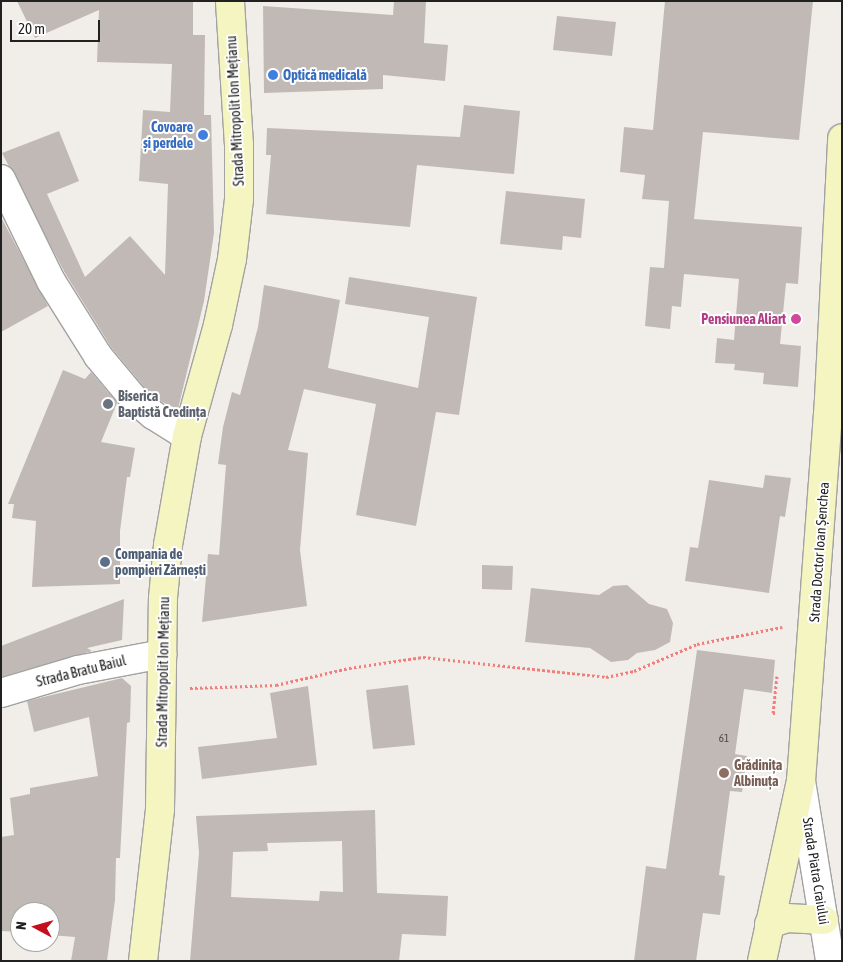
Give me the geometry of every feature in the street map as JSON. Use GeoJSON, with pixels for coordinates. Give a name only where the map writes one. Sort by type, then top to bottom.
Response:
{"type":"FeatureCollection","features":[{"type":"Feature","properties":{"kind":"main road","name":"Strada Mitropolit Ion Mețianu"},"geometry":{"type":"LineString","coordinates":[[143,961],[160,809],[162,654],[168,545],[187,436],[218,325],[232,259],[239,199],[239,146],[230,1]]}},
{"type":"Feature","properties":{"kind":"main road","name":"Strada Doctor Ioan Șenchea"},"geometry":{"type":"LineString","coordinates":[[762,961],[801,781],[836,399],[842,138]]}},
{"type":"Feature","properties":{"kind":"main road"},"geometry":{"type":"LineString","coordinates":[[769,924],[787,918],[824,920]]}},
{"type":"Feature","properties":{"kind":"street"},"geometry":{"type":"LineString","coordinates":[[2,180],[52,281],[98,356],[134,399],[153,415],[187,436]]}},
{"type":"Feature","properties":{"kind":"street","name":"Strada Bratu Baiul"},"geometry":{"type":"LineString","coordinates":[[1,693],[78,670],[162,654]]}},
{"type":"Feature","properties":{"kind":"street","name":"Strada Piatra Craiului"},"geometry":{"type":"LineString","coordinates":[[801,781],[830,961]]}},
{"type":"Feature","properties":{"kind":"path"},"geometry":{"type":"LineString","coordinates":[[162,690],[276,685],[349,668],[423,657],[606,676],[634,671],[697,644],[782,626],[781,635]]}},
{"type":"Feature","properties":{"kind":"path"},"geometry":{"type":"LineString","coordinates":[[777,674],[773,713],[807,717]]}},
{"type":"Feature","properties":{"kind":"building"},"geometry":{"type":"Polygon","coordinates":[[[17,1],[193,1],[193,35],[205,35],[204,115],[211,115],[214,233],[204,301],[178,409],[162,402],[145,388],[111,347],[65,273],[2,153],[59,131],[79,181],[47,194],[85,277],[130,236],[165,275],[168,184],[139,181],[143,110],[170,112],[172,64],[97,62],[99,10],[35,38],[17,1]]]}},
{"type":"Feature","properties":{"kind":"building"},"geometry":{"type":"Polygon","coordinates":[[[394,1],[426,1],[424,43],[448,45],[445,81],[383,75],[383,89],[264,93],[263,6],[393,15],[394,1]]]}},
{"type":"Feature","properties":{"kind":"building"},"geometry":{"type":"Polygon","coordinates":[[[665,1],[813,1],[799,140],[703,132],[694,219],[802,227],[798,284],[786,283],[780,344],[801,346],[798,387],[763,384],[764,373],[734,370],[735,364],[715,363],[717,338],[734,340],[739,279],[684,274],[681,307],[672,306],[670,329],[645,326],[650,267],[664,268],[669,201],[642,199],[645,175],[620,172],[624,127],[653,130],[665,1]]]}},
{"type":"Feature","properties":{"kind":"building"},"geometry":{"type":"Polygon","coordinates":[[[557,16],[616,22],[612,56],[553,50],[557,16]]]}},
{"type":"Feature","properties":{"kind":"building"},"geometry":{"type":"Polygon","coordinates":[[[464,105],[520,111],[514,174],[417,165],[410,227],[266,214],[271,155],[266,155],[267,128],[460,137],[464,105]]]}},
{"type":"Feature","properties":{"kind":"building"},"geometry":{"type":"Polygon","coordinates":[[[506,191],[585,199],[581,238],[563,236],[562,250],[500,244],[506,191]]]}},
{"type":"Feature","properties":{"kind":"building"},"geometry":{"type":"Polygon","coordinates":[[[1,217],[48,306],[1,332],[1,217]]]}},
{"type":"Feature","properties":{"kind":"building"},"geometry":{"type":"Polygon","coordinates":[[[349,277],[477,297],[459,415],[436,412],[416,526],[356,515],[376,404],[304,389],[288,450],[308,453],[300,550],[307,606],[202,622],[208,554],[219,555],[226,465],[218,464],[223,427],[232,392],[240,395],[258,327],[264,285],[340,300],[328,368],[418,388],[429,317],[345,304],[349,277]]]}},
{"type":"Feature","properties":{"kind":"building"},"geometry":{"type":"Polygon","coordinates":[[[63,370],[85,379],[91,372],[117,403],[101,442],[135,448],[130,477],[127,477],[120,531],[120,584],[32,587],[36,521],[12,518],[14,504],[8,504],[63,370]]]}},
{"type":"Feature","properties":{"kind":"building"},"geometry":{"type":"Polygon","coordinates":[[[765,475],[791,478],[785,517],[780,516],[769,593],[685,581],[690,547],[698,548],[709,480],[763,488],[765,475]]]}},
{"type":"Feature","properties":{"kind":"building"},"geometry":{"type":"Polygon","coordinates":[[[482,565],[513,566],[512,590],[482,589],[482,565]]]}},
{"type":"Feature","properties":{"kind":"building"},"geometry":{"type":"Polygon","coordinates":[[[627,585],[649,604],[667,609],[673,623],[670,642],[655,650],[637,653],[628,660],[611,662],[590,648],[525,642],[531,588],[599,595],[613,586],[627,585]]]}},
{"type":"Feature","properties":{"kind":"building"},"geometry":{"type":"Polygon","coordinates":[[[124,599],[122,640],[87,648],[92,651],[1,677],[1,646],[124,599]]]}},
{"type":"Feature","properties":{"kind":"building"},"geometry":{"type":"Polygon","coordinates":[[[697,650],[775,660],[772,693],[744,689],[735,754],[747,756],[742,792],[730,791],[719,875],[725,876],[720,915],[703,913],[696,961],[634,961],[646,866],[666,869],[697,650]]]}},
{"type":"Feature","properties":{"kind":"building"},"geometry":{"type":"Polygon","coordinates":[[[122,678],[131,686],[130,722],[127,723],[120,858],[116,858],[115,900],[107,961],[71,961],[75,937],[60,936],[60,902],[10,902],[10,931],[1,931],[1,837],[14,835],[10,798],[30,794],[30,788],[98,776],[89,717],[34,732],[27,701],[122,678]]]}},
{"type":"Feature","properties":{"kind":"building"},"geometry":{"type":"Polygon","coordinates":[[[408,685],[415,745],[373,749],[366,690],[408,685]]]}},
{"type":"Feature","properties":{"kind":"building"},"geometry":{"type":"Polygon","coordinates":[[[308,686],[317,765],[202,779],[198,747],[277,738],[270,693],[308,686]]]}},
{"type":"Feature","properties":{"kind":"building"},"geometry":{"type":"Polygon","coordinates":[[[375,810],[377,893],[448,896],[446,936],[402,934],[399,961],[190,961],[199,853],[196,816],[375,810]],[[342,841],[267,843],[268,851],[233,852],[231,897],[319,901],[320,891],[343,892],[342,841]]]}},
{"type":"Feature","properties":{"kind":"place","name":"Optică medicală"},"geometry":{"type":"Point","coordinates":[273,75]}},
{"type":"Feature","properties":{"kind":"place","name":"Covoare și perdele"},"geometry":{"type":"Point","coordinates":[203,135]}},
{"type":"Feature","properties":{"kind":"place","name":"Pensiunea Aliart"},"geometry":{"type":"Point","coordinates":[796,319]}},
{"type":"Feature","properties":{"kind":"place","name":"Biserica Baptistă Credința"},"geometry":{"type":"Point","coordinates":[108,404]}},
{"type":"Feature","properties":{"kind":"place","name":"Compania de pompieri Zărnești"},"geometry":{"type":"Point","coordinates":[105,562]}},
{"type":"Feature","properties":{"kind":"place","name":"Grădinița Albinuța"},"geometry":{"type":"Point","coordinates":[724,773]}}]}
